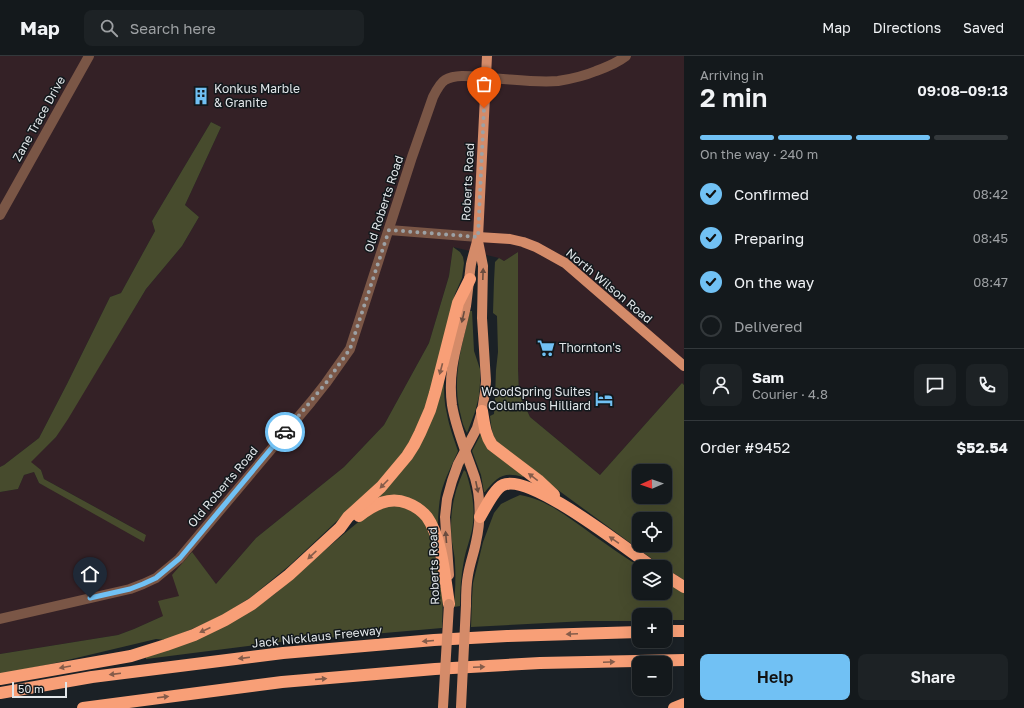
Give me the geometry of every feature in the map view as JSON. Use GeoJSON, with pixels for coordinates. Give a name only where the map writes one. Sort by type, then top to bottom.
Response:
{"type":"FeatureCollection","features":[{"type":"Feature","properties":{"kind":"highway"},"geometry":{"type":"LineString","coordinates":[[0,679],[131,656],[166,645],[194,635],[225,620],[252,604],[290,576],[340,528],[348,517],[381,487],[407,456],[420,433],[430,410],[458,303],[470,279]]}},
{"type":"Feature","properties":{"kind":"highway"},"geometry":{"type":"LineString","coordinates":[[482,411],[486,434],[492,445],[538,480],[573,511]]}},
{"type":"Feature","properties":{"kind":"highway"},"geometry":{"type":"LineString","coordinates":[[480,517],[502,485],[522,485],[551,498],[573,511],[643,560]]}},
{"type":"Feature","properties":{"kind":"highway"},"geometry":{"type":"LineString","coordinates":[[340,528],[353,521],[372,507],[384,502],[393,500],[400,501],[417,508],[428,518],[433,529],[440,552],[449,604]]}},
{"type":"Feature","properties":{"kind":"highway"},"geometry":{"type":"LineString","coordinates":[[672,579],[684,586]]}},
{"type":"Feature","properties":{"kind":"highway"},"geometry":{"type":"LineString","coordinates":[[672,632],[684,631]]}},
{"type":"Feature","properties":{"kind":"highway","name":"Jack Nicklaus Freeway"},"geometry":{"type":"LineString","coordinates":[[0,693],[92,677],[283,653],[434,640],[632,632]]}},
{"type":"Feature","properties":{"kind":"highway"},"geometry":{"type":"LineString","coordinates":[[83,708],[282,682],[427,670],[540,663],[684,660]]}},
{"type":"Feature","properties":{"kind":"highway"},"geometry":{"type":"LineString","coordinates":[[674,708],[684,704]]}},
{"type":"Feature","properties":{"kind":"main road","name":"Roberts Road"},"geometry":{"type":"LineString","coordinates":[[461,708],[468,576],[476,541],[480,517],[480,506],[478,487],[454,415],[451,395],[451,376],[456,346],[466,308],[471,265],[478,237],[487,56]]}},
{"type":"Feature","properties":{"kind":"main road","name":"Roberts Road"},"geometry":{"type":"LineString","coordinates":[[443,707],[449,604],[449,558],[446,535],[446,505],[452,481],[476,428],[485,397],[486,381],[482,318],[483,266],[478,237]]}},
{"type":"Feature","properties":{"kind":"main road","name":"North Wilson Road"},"geometry":{"type":"LineString","coordinates":[[478,237],[510,239],[524,242],[565,263],[683,363]]}},
{"type":"Feature","properties":{"kind":"street","name":"Zane Trace Drive"},"geometry":{"type":"LineString","coordinates":[[0,215],[89,56]]}},
{"type":"Feature","properties":{"kind":"street","name":"Old Roberts Road"},"geometry":{"type":"LineString","coordinates":[[0,619],[130,589],[156,578],[178,559],[319,392],[350,349],[433,97],[436,90],[445,80],[452,77],[466,76],[557,81],[587,75],[613,64],[626,56]]}},
{"type":"Feature","properties":{"kind":"street","name":"North Wilson Road"},"geometry":{"type":"LineString","coordinates":[[389,230],[478,237]]}},
{"type":"Feature","properties":{"kind":"shaded area"},"geometry":{"type":"Polygon","coordinates":[[[0,56],[684,56],[684,385],[682,383],[600,475],[530,417],[519,393],[518,252],[504,261],[499,258],[453,247],[449,276],[429,343],[384,425],[344,467],[256,538],[216,584],[191,552],[179,596],[163,616],[118,635],[0,654],[0,492],[18,489],[24,475],[34,472],[39,483],[146,535],[44,479],[41,470],[30,462],[56,437],[146,289],[182,246],[199,217],[185,205],[221,127],[211,122],[152,221],[155,231],[121,293],[110,297],[39,438],[0,467],[0,56]]]}},
{"type":"Feature","properties":{"kind":"green space"},"geometry":{"type":"Polygon","coordinates":[[[211,122],[221,127],[185,205],[199,217],[182,246],[146,289],[56,437],[31,462],[41,470],[44,479],[146,535],[144,542],[39,483],[34,472],[24,475],[18,489],[0,492],[0,467],[39,438],[110,297],[121,293],[155,231],[152,221],[211,122]]]}},
{"type":"Feature","properties":{"kind":"green space"},"geometry":{"type":"Polygon","coordinates":[[[453,247],[460,252],[463,257],[464,263],[462,278],[455,294],[427,404],[417,428],[404,451],[390,469],[370,490],[290,565],[251,597],[223,615],[166,640],[156,639],[51,664],[0,674],[0,654],[118,635],[163,616],[158,601],[179,596],[172,575],[192,552],[216,584],[256,538],[344,467],[384,425],[429,343],[449,276],[453,247]]]}},
{"type":"Feature","properties":{"kind":"green space"},"geometry":{"type":"Polygon","coordinates":[[[518,252],[519,393],[530,417],[600,475],[682,383],[684,385],[684,580],[672,572],[672,560],[654,560],[643,552],[672,552],[672,512],[632,512],[632,544],[506,452],[496,440],[490,416],[494,414],[498,352],[497,316],[493,313],[495,262],[499,258],[504,261],[518,252]]]}},
{"type":"Feature","properties":{"kind":"green space"},"geometry":{"type":"Polygon","coordinates":[[[470,311],[472,311],[474,351],[480,369],[480,383],[479,396],[475,412],[467,433],[458,402],[457,376],[470,311]]]}},
{"type":"Feature","properties":{"kind":"green space"},"geometry":{"type":"Polygon","coordinates":[[[444,381],[446,410],[450,428],[458,451],[441,493],[438,525],[431,515],[375,499],[387,487],[444,381]]]}},
{"type":"Feature","properties":{"kind":"green space"},"geometry":{"type":"Polygon","coordinates":[[[481,434],[524,475],[523,477],[516,475],[505,475],[493,482],[484,492],[481,475],[472,451],[481,434]]]}},
{"type":"Feature","properties":{"kind":"green space"},"geometry":{"type":"Polygon","coordinates":[[[464,470],[466,472],[472,493],[474,515],[463,566],[460,606],[454,607],[455,558],[451,523],[455,496],[464,470]]]}},
{"type":"Feature","properties":{"kind":"green space"},"geometry":{"type":"Polygon","coordinates":[[[520,495],[540,501],[559,511],[632,562],[632,600],[672,600],[672,586],[684,592],[684,620],[672,620],[672,608],[632,608],[632,621],[586,621],[471,627],[473,583],[483,542],[494,513],[501,504],[520,495]]]}},
{"type":"Feature","properties":{"kind":"green space"},"geometry":{"type":"Polygon","coordinates":[[[397,505],[419,515],[426,524],[434,549],[443,594],[442,628],[280,642],[146,659],[146,656],[253,610],[276,593],[372,511],[385,506],[397,505]]]}},
{"type":"Feature","properties":{"kind":"way so far"},"geometry":{"type":"LineString","coordinates":[[285,432],[326,383],[350,349],[357,332],[389,230],[478,237],[484,108]]}},
{"type":"Feature","properties":{"kind":"place","name":"Konkus Marble & Granite"},"geometry":{"type":"Point","coordinates":[201,96]}},
{"type":"Feature","properties":{"kind":"place","name":"Thornton's"},"geometry":{"type":"Point","coordinates":[546,348]}},
{"type":"Feature","properties":{"kind":"place","name":"WoodSpring Suites Columbus Hilliard"},"geometry":{"type":"Point","coordinates":[604,399]}},
{"type":"Feature","properties":{"kind":"route"},"geometry":{"type":"LineString","coordinates":[[90,598],[130,589],[143,584],[156,578],[180,558],[285,432]]}}]}
